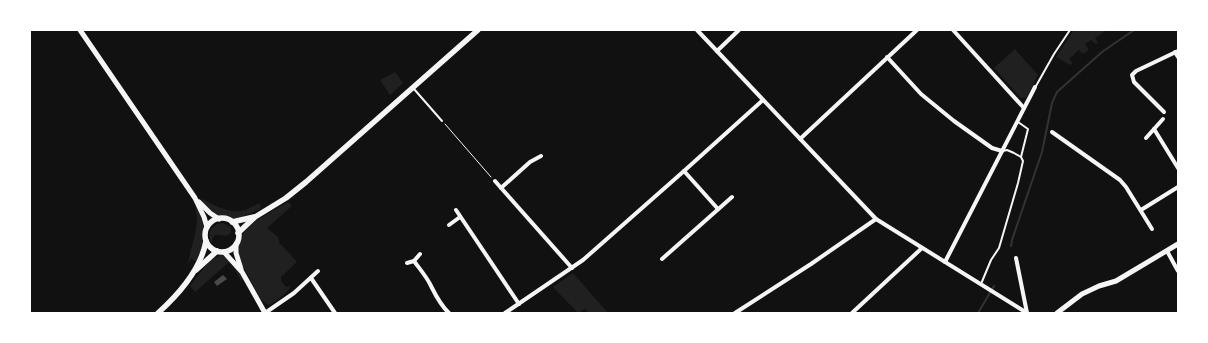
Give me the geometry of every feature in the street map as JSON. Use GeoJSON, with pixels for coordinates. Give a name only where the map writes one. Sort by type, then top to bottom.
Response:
{"type":"FeatureCollection","features":[{"type":"Feature","properties":{"kind":"main road"},"geometry":{"type":"LineString","coordinates":[[238,233],[254,217],[286,198],[306,182],[478,30]]}},
{"type":"Feature","properties":{"kind":"main road"},"geometry":{"type":"LineString","coordinates":[[232,222],[254,217]]}},
{"type":"Feature","properties":{"kind":"main road"},"geometry":{"type":"LineString","coordinates":[[158,313],[178,294],[192,274],[203,254],[207,227],[212,222],[219,219],[226,219],[232,222],[236,227],[238,233],[236,244],[231,249],[224,252],[216,251],[210,248],[206,241]]}},
{"type":"Feature","properties":{"kind":"main road"},"geometry":{"type":"LineString","coordinates":[[192,274],[216,251]]}},
{"type":"Feature","properties":{"kind":"street"},"geometry":{"type":"LineString","coordinates":[[80,30],[195,198],[207,227]]}},
{"type":"Feature","properties":{"kind":"street"},"geometry":{"type":"LineString","coordinates":[[698,30],[876,219],[1027,313]]}},
{"type":"Feature","properties":{"kind":"street"},"geometry":{"type":"LineString","coordinates":[[717,51],[739,30]]}},
{"type":"Feature","properties":{"kind":"street"},"geometry":{"type":"LineString","coordinates":[[800,139],[917,30]]}},
{"type":"Feature","properties":{"kind":"street"},"geometry":{"type":"LineString","coordinates":[[953,30],[1024,108]]}},
{"type":"Feature","properties":{"kind":"street"},"geometry":{"type":"LineString","coordinates":[[1164,112],[1134,82],[1132,75],[1136,71],[1176,51],[1178,58]]}},
{"type":"Feature","properties":{"kind":"street"},"geometry":{"type":"LineString","coordinates":[[888,57],[918,92],[992,148],[1002,151]]}},
{"type":"Feature","properties":{"kind":"street"},"geometry":{"type":"LineString","coordinates":[[945,262],[1035,87]]}},
{"type":"Feature","properties":{"kind":"street"},"geometry":{"type":"LineString","coordinates":[[505,313],[583,260],[763,100]]}},
{"type":"Feature","properties":{"kind":"street"},"geometry":{"type":"LineString","coordinates":[[1146,138],[1163,119]]}},
{"type":"Feature","properties":{"kind":"street"},"geometry":{"type":"LineString","coordinates":[[1154,129],[1178,168]]}},
{"type":"Feature","properties":{"kind":"street"},"geometry":{"type":"LineString","coordinates":[[1052,132],[1120,180],[1152,229]]}},
{"type":"Feature","properties":{"kind":"street"},"geometry":{"type":"LineString","coordinates":[[501,188],[530,162],[541,156]]}},
{"type":"Feature","properties":{"kind":"street"},"geometry":{"type":"LineString","coordinates":[[684,171],[718,209]]}},
{"type":"Feature","properties":{"kind":"street"},"geometry":{"type":"LineString","coordinates":[[494,181],[572,268]]}},
{"type":"Feature","properties":{"kind":"street"},"geometry":{"type":"LineString","coordinates":[[1141,210],[1178,187]]}},
{"type":"Feature","properties":{"kind":"street"},"geometry":{"type":"LineString","coordinates":[[662,259],[732,196]]}},
{"type":"Feature","properties":{"kind":"street"},"geometry":{"type":"LineString","coordinates":[[195,198],[210,213],[219,219]]}},
{"type":"Feature","properties":{"kind":"street"},"geometry":{"type":"LineString","coordinates":[[456,210],[519,304]]}},
{"type":"Feature","properties":{"kind":"street"},"geometry":{"type":"LineString","coordinates":[[449,225],[460,217]]}},
{"type":"Feature","properties":{"kind":"street"},"geometry":{"type":"LineString","coordinates":[[735,313],[812,264],[876,219]]}},
{"type":"Feature","properties":{"kind":"street"},"geometry":{"type":"LineString","coordinates":[[236,244],[236,253],[242,272],[265,313],[287,299],[318,271]]}},
{"type":"Feature","properties":{"kind":"street"},"geometry":{"type":"LineString","coordinates":[[1057,313],[1082,294],[1099,286],[1116,281],[1178,244]]}},
{"type":"Feature","properties":{"kind":"street"},"geometry":{"type":"LineString","coordinates":[[852,313],[922,248]]}},
{"type":"Feature","properties":{"kind":"street"},"geometry":{"type":"LineString","coordinates":[[224,252],[242,272]]}},
{"type":"Feature","properties":{"kind":"street"},"geometry":{"type":"LineString","coordinates":[[1166,252],[1178,271]]}},
{"type":"Feature","properties":{"kind":"street"},"geometry":{"type":"LineString","coordinates":[[407,263],[414,261],[420,254]]}},
{"type":"Feature","properties":{"kind":"street"},"geometry":{"type":"LineString","coordinates":[[1016,258],[1027,313]]}},
{"type":"Feature","properties":{"kind":"street"},"geometry":{"type":"LineString","coordinates":[[414,261],[430,283],[441,304],[449,313]]}},
{"type":"Feature","properties":{"kind":"street"},"geometry":{"type":"LineString","coordinates":[[311,278],[335,313]]}},
{"type":"Feature","properties":{"kind":"lane"},"geometry":{"type":"LineString","coordinates":[[1035,87],[1070,30]]}},
{"type":"Feature","properties":{"kind":"lane"},"geometry":{"type":"LineString","coordinates":[[412,88],[442,121]]}},
{"type":"Feature","properties":{"kind":"lane"},"geometry":{"type":"LineString","coordinates":[[981,284],[990,260],[999,248],[1023,162],[1021,157],[1028,129],[1017,121]]}},
{"type":"Feature","properties":{"kind":"lane"},"geometry":{"type":"LineString","coordinates":[[1002,151],[1010,151],[1021,157]]}},
{"type":"Feature","properties":{"kind":"path"},"geometry":{"type":"LineString","coordinates":[[442,121],[494,181]]}},
{"type":"Feature","properties":{"kind":"shaded area"},"geometry":{"type":"Polygon","coordinates":[[[1074,30],[1107,30],[1095,38],[1098,43],[1096,44],[1091,40],[1085,44],[1089,50],[1083,54],[1079,50],[1069,59],[1073,63],[1070,65],[1056,57],[1074,30]]]}},
{"type":"Feature","properties":{"kind":"shaded area"},"geometry":{"type":"Polygon","coordinates":[[[1015,49],[1038,75],[1026,98],[1021,98],[994,68],[1015,49]]]}},
{"type":"Feature","properties":{"kind":"shaded area"},"geometry":{"type":"Polygon","coordinates":[[[395,72],[403,83],[390,95],[380,80],[395,72]]]}},
{"type":"Feature","properties":{"kind":"shaded area"},"geometry":{"type":"Polygon","coordinates":[[[204,199],[216,206],[232,211],[250,208],[259,203],[261,208],[237,218],[223,217],[216,214],[209,208],[202,201],[204,199]]]}},
{"type":"Feature","properties":{"kind":"shaded area"},"geometry":{"type":"Polygon","coordinates":[[[288,202],[292,206],[267,228],[278,237],[280,245],[281,244],[297,262],[281,277],[281,281],[286,287],[291,286],[287,292],[269,305],[260,298],[243,266],[238,252],[238,243],[242,235],[255,222],[288,202]]]}},
{"type":"Feature","properties":{"kind":"shaded area"},"geometry":{"type":"Polygon","coordinates":[[[197,206],[204,224],[202,235],[203,245],[197,262],[191,259],[188,265],[196,229],[197,214],[195,207],[197,206]]]}},
{"type":"Feature","properties":{"kind":"shaded area"},"geometry":{"type":"Polygon","coordinates":[[[223,223],[231,227],[231,233],[226,236],[216,235],[213,237],[212,243],[210,239],[211,230],[215,225],[223,223]]]}},
{"type":"Feature","properties":{"kind":"shaded area"},"geometry":{"type":"Polygon","coordinates":[[[221,255],[231,262],[243,279],[241,281],[232,264],[228,263],[195,292],[190,286],[210,260],[221,255]]]}},
{"type":"Feature","properties":{"kind":"shaded area"},"geometry":{"type":"Polygon","coordinates":[[[573,273],[608,313],[589,313],[585,309],[578,313],[553,287],[573,273]]]}},
{"type":"Feature","properties":{"kind":"building"},"geometry":{"type":"Polygon","coordinates":[[[223,275],[227,279],[217,286],[214,282],[223,275]]]}},
{"type":"Feature","properties":{"kind":"waterway"},"geometry":{"type":"LineString","coordinates":[[1011,246],[1042,152],[1052,103],[1057,92],[1102,52],[1134,30]]}},
{"type":"Feature","properties":{"kind":"waterway"},"geometry":{"type":"LineString","coordinates":[[978,313],[994,286]]}}]}
